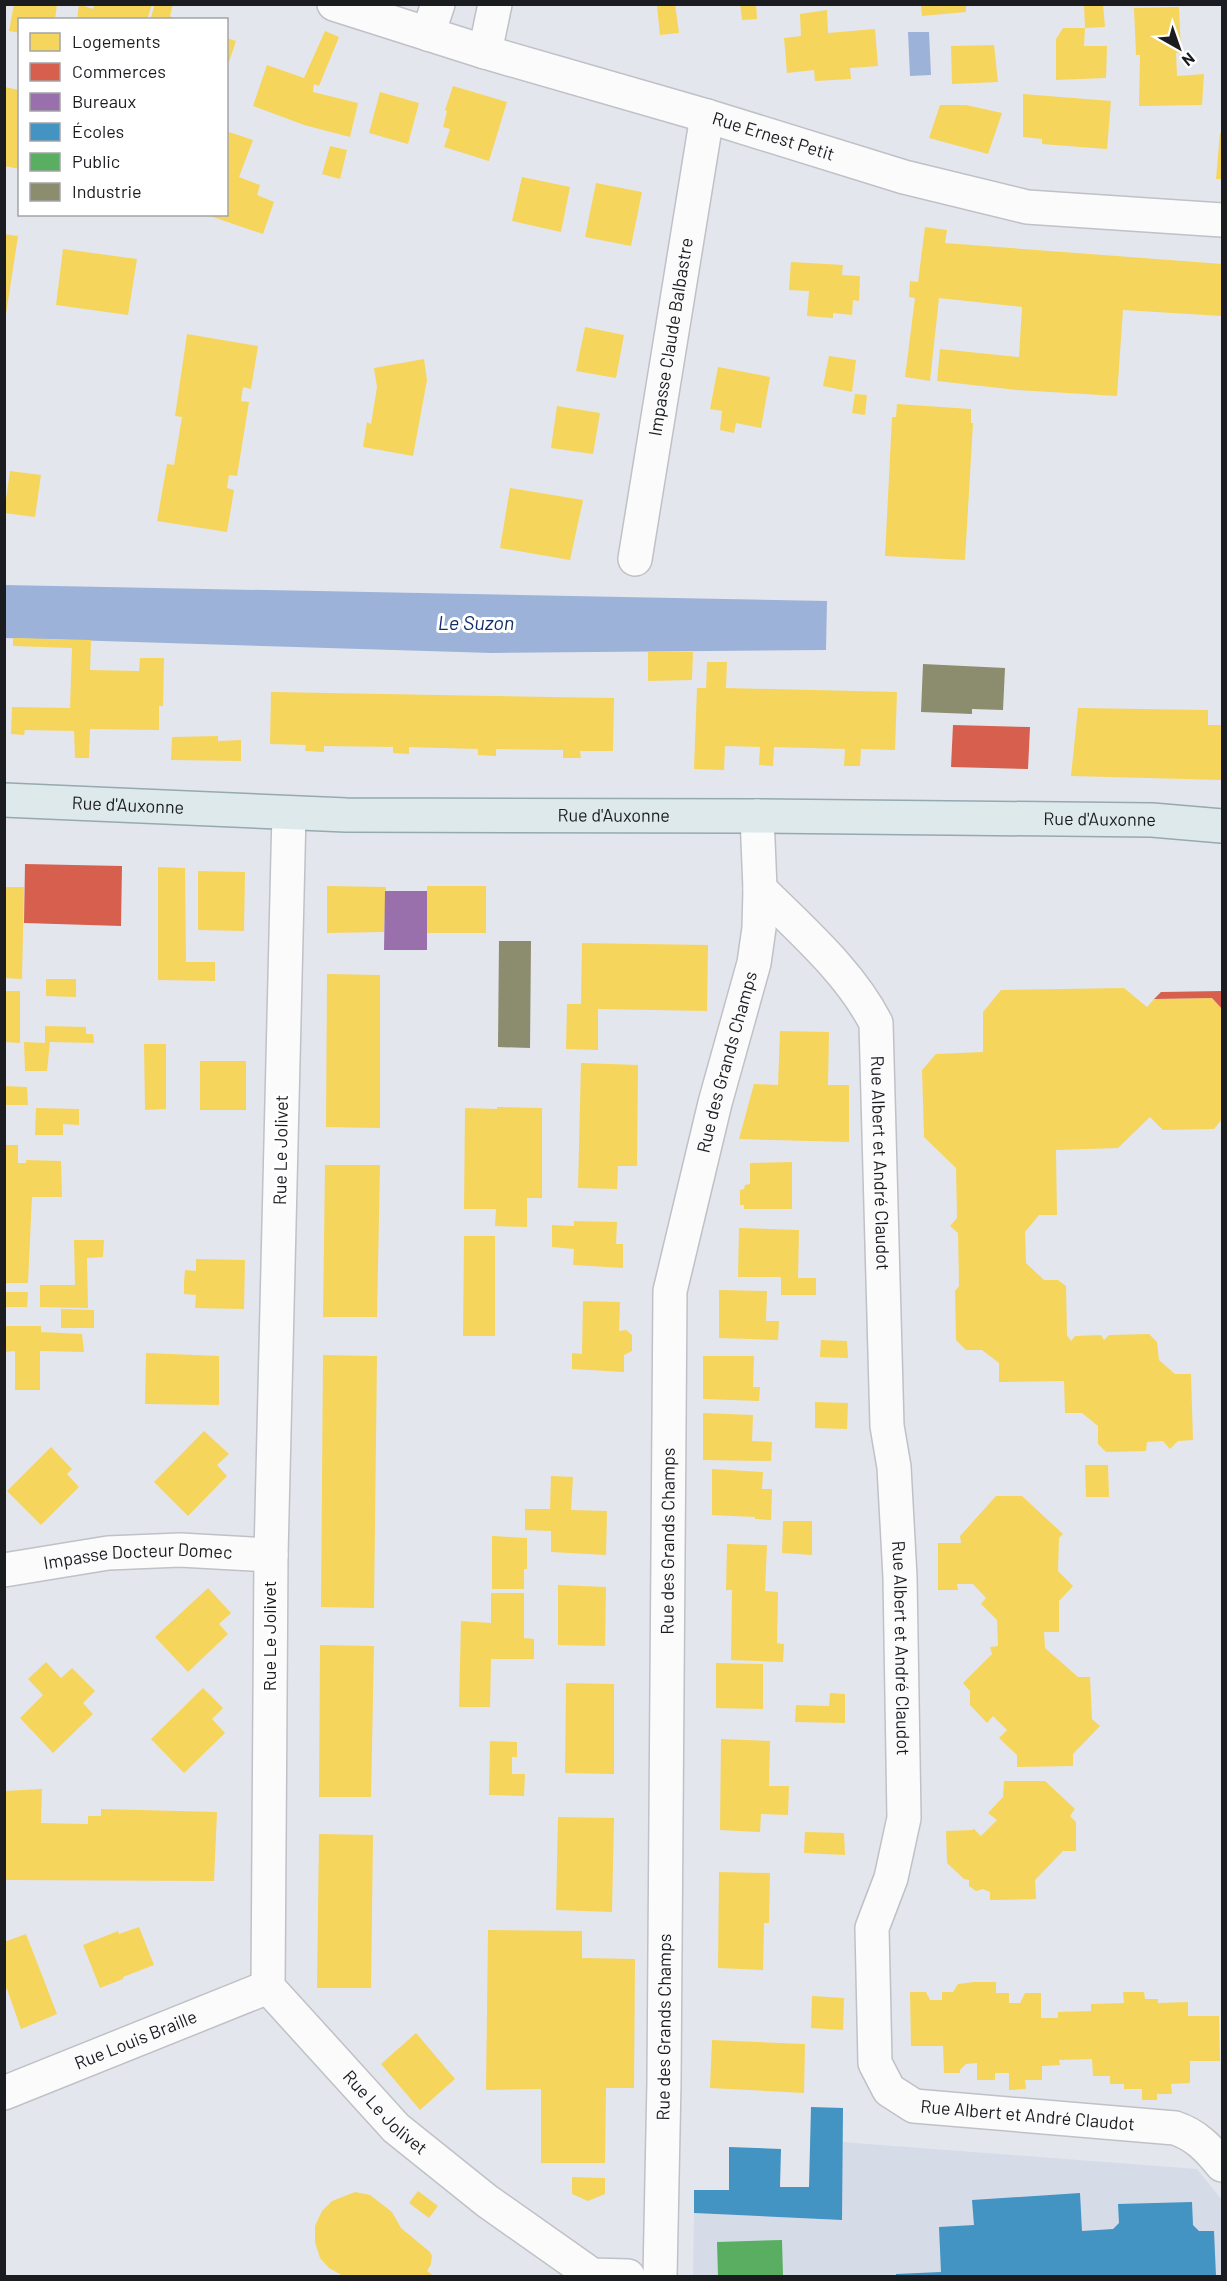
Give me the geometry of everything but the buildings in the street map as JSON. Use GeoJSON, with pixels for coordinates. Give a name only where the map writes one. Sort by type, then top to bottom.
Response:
{"type":"FeatureCollection","features":[{"type":"Feature","properties":{"kind":"main road","name":"Rue d'Auxonne"},"geometry":{"type":"LineString","coordinates":[[4,800],[345,815],[1152,820],[1222,826]]}},
{"type":"Feature","properties":{"kind":"street","name":"Rue Ernest Petit"},"geometry":{"type":"LineString","coordinates":[[334,4],[433,19],[485,52],[707,116],[904,177],[1027,207],[1222,220]]}},
{"type":"Feature","properties":{"kind":"street"},"geometry":{"type":"LineString","coordinates":[[485,52],[495,4]]}},
{"type":"Feature","properties":{"kind":"street","name":"Impasse Claude Balbastre"},"geometry":{"type":"LineString","coordinates":[[635,559],[707,116]]}},
{"type":"Feature","properties":{"kind":"street","name":"Rue Le Jolivet"},"geometry":{"type":"LineString","coordinates":[[289,813],[271,1555],[268,1987],[396,2128],[487,2201],[592,2275],[628,2277]]}},
{"type":"Feature","properties":{"kind":"street","name":"Rue des Grands Champs"},"geometry":{"type":"LineString","coordinates":[[660,2277],[664,2070],[670,1291],[715,1103],[754,963],[759,928],[760,889],[757,816]]}},
{"type":"Feature","properties":{"kind":"street"},"geometry":{"type":"LineString","coordinates":[[760,889],[802,908]]}},
{"type":"Feature","properties":{"kind":"street","name":"Rue Albert et André Claudot"},"geometry":{"type":"LineString","coordinates":[[760,889],[817,945],[864,999],[876,1023],[887,1426],[894,1467],[900,1577],[904,1818],[891,1878],[872,1928],[875,2063],[889,2090],[914,2106],[1175,2128],[1191,2134],[1204,2144],[1222,2164]]}},
{"type":"Feature","properties":{"kind":"street","name":"Impasse Docteur Domec"},"geometry":{"type":"LineString","coordinates":[[4,1570],[108,1553],[180,1550],[271,1555]]}},
{"type":"Feature","properties":{"kind":"street","name":"Rue Louis Braille"},"geometry":{"type":"LineString","coordinates":[[4,2093],[268,1987]]}},
{"type":"Feature","properties":{"kind":"shaded area"},"geometry":{"type":"Polygon","coordinates":[[[842,2142],[1197,2169],[1222,2200],[1222,2276],[693,2276],[694,2213],[842,2220],[842,2142]]]}},
{"type":"Feature","properties":{"kind":"water"},"geometry":{"type":"Polygon","coordinates":[[[908,32],[929,32],[931,75],[910,76],[908,32]]]}},
{"type":"Feature","properties":{"kind":"water","name":"Le Suzon"},"geometry":{"type":"Polygon","coordinates":[[[5,585],[827,601],[826,650],[492,653],[5,638],[5,585]]]}}]}
